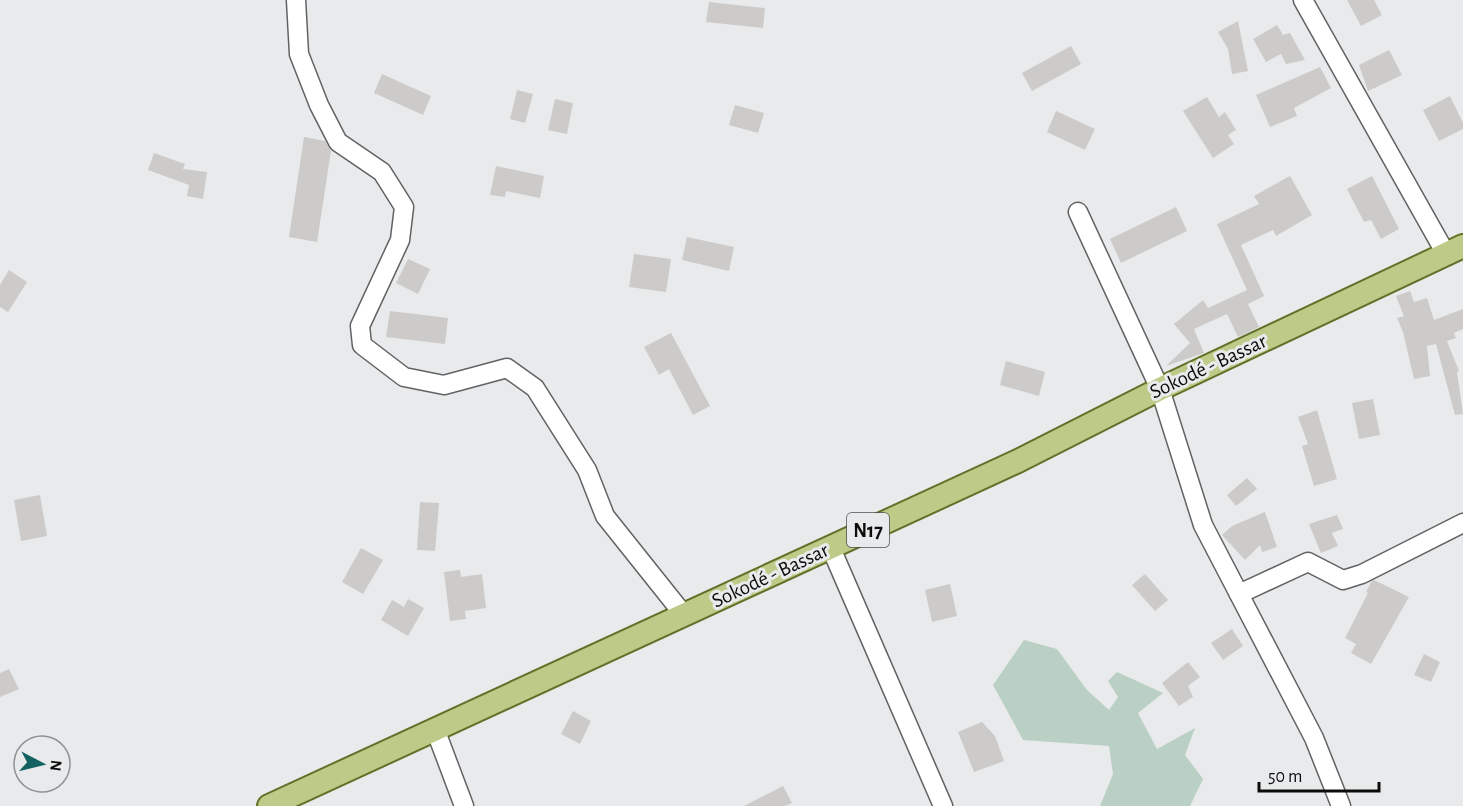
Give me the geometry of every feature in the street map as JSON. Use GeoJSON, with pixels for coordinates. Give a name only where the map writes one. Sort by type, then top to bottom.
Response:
{"type":"FeatureCollection","features":[{"type":"Feature","properties":{"kind":"main road","name":"Sokodé - Bassar"},"geometry":{"type":"LineString","coordinates":[[269,806],[1018,461],[1160,389],[1454,250]]}},
{"type":"Feature","properties":{"kind":"street"},"geometry":{"type":"LineString","coordinates":[[296,0],[299,54],[328,123],[338,142],[382,172],[404,207],[400,240],[360,326],[362,345],[404,377],[444,385],[507,368],[535,388],[587,470],[605,516],[684,615]]}},
{"type":"Feature","properties":{"kind":"street"},"geometry":{"type":"LineString","coordinates":[[1303,0],[1454,250]]}},
{"type":"Feature","properties":{"kind":"street"},"geometry":{"type":"LineString","coordinates":[[1078,212],[1160,389],[1203,525],[1314,738],[1341,806]]}},
{"type":"Feature","properties":{"kind":"street"},"geometry":{"type":"LineString","coordinates":[[1239,594],[1308,562],[1343,580],[1362,574],[1463,523]]}},
{"type":"Feature","properties":{"kind":"street"},"geometry":{"type":"LineString","coordinates":[[830,546],[943,806]]}},
{"type":"Feature","properties":{"kind":"street"},"geometry":{"type":"LineString","coordinates":[[435,729],[464,806]]}},
{"type":"Feature","properties":{"kind":"green space"},"geometry":{"type":"Polygon","coordinates":[[[1024,640],[1057,649],[1087,690],[1109,710],[1118,697],[1108,681],[1117,672],[1163,693],[1138,713],[1157,749],[1195,728],[1185,755],[1203,779],[1190,806],[1100,806],[1113,774],[1109,746],[1023,740],[993,685],[1024,640]]]}},
{"type":"Feature","properties":{"kind":"building"},"geometry":{"type":"Polygon","coordinates":[[[1347,0],[1374,0],[1382,15],[1361,26],[1347,0]]]}},
{"type":"Feature","properties":{"kind":"building"},"geometry":{"type":"Polygon","coordinates":[[[709,2],[765,8],[763,28],[706,22],[709,2]]]}},
{"type":"Feature","properties":{"kind":"building"},"geometry":{"type":"Polygon","coordinates":[[[1238,21],[1248,71],[1232,74],[1228,49],[1218,32],[1238,21]]]}},
{"type":"Feature","properties":{"kind":"building"},"geometry":{"type":"Polygon","coordinates":[[[1277,25],[1283,35],[1290,33],[1305,60],[1286,64],[1281,54],[1266,62],[1253,39],[1277,25]]]}},
{"type":"Feature","properties":{"kind":"building"},"geometry":{"type":"Polygon","coordinates":[[[1071,46],[1081,64],[1032,91],[1022,73],[1071,46]]]}},
{"type":"Feature","properties":{"kind":"building"},"geometry":{"type":"Polygon","coordinates":[[[1389,50],[1402,75],[1368,91],[1359,65],[1389,50]]]}},
{"type":"Feature","properties":{"kind":"building"},"geometry":{"type":"Polygon","coordinates":[[[1320,67],[1331,88],[1294,108],[1297,116],[1270,127],[1256,95],[1320,67]]]}},
{"type":"Feature","properties":{"kind":"building"},"geometry":{"type":"Polygon","coordinates":[[[382,74],[431,96],[423,115],[374,93],[382,74]]]}},
{"type":"Feature","properties":{"kind":"building"},"geometry":{"type":"Polygon","coordinates":[[[517,90],[533,94],[525,123],[510,119],[517,90]]]}},
{"type":"Feature","properties":{"kind":"building"},"geometry":{"type":"Polygon","coordinates":[[[1450,96],[1463,123],[1463,129],[1439,141],[1423,110],[1450,96]]]}},
{"type":"Feature","properties":{"kind":"building"},"geometry":{"type":"Polygon","coordinates":[[[1207,97],[1219,117],[1225,112],[1236,130],[1228,135],[1234,144],[1213,158],[1183,111],[1207,97]]]}},
{"type":"Feature","properties":{"kind":"building"},"geometry":{"type":"Polygon","coordinates":[[[555,99],[573,103],[567,134],[548,130],[555,99]]]}},
{"type":"Feature","properties":{"kind":"building"},"geometry":{"type":"Polygon","coordinates":[[[735,105],[764,113],[758,133],[729,125],[735,105]]]}},
{"type":"Feature","properties":{"kind":"building"},"geometry":{"type":"Polygon","coordinates":[[[1056,111],[1095,129],[1085,150],[1047,132],[1056,111]]]}},
{"type":"Feature","properties":{"kind":"building"},"geometry":{"type":"Polygon","coordinates":[[[304,137],[325,141],[331,151],[317,242],[289,237],[304,137]]]}},
{"type":"Feature","properties":{"kind":"building"},"geometry":{"type":"Polygon","coordinates":[[[154,153],[185,164],[183,169],[207,172],[203,199],[187,196],[189,185],[148,170],[154,153]]]}},
{"type":"Feature","properties":{"kind":"building"},"geometry":{"type":"Polygon","coordinates":[[[496,166],[544,176],[540,198],[506,191],[505,197],[490,195],[496,166]]]}},
{"type":"Feature","properties":{"kind":"building"},"geometry":{"type":"Polygon","coordinates":[[[1290,176],[1312,215],[1276,236],[1273,230],[1241,245],[1264,296],[1248,304],[1259,327],[1238,337],[1227,314],[1194,329],[1204,353],[1166,366],[1190,343],[1174,324],[1203,300],[1208,308],[1247,290],[1217,224],[1259,204],[1254,196],[1290,176]]]}},
{"type":"Feature","properties":{"kind":"building"},"geometry":{"type":"Polygon","coordinates":[[[1372,176],[1399,229],[1381,239],[1371,220],[1364,222],[1347,189],[1372,176]]]}},
{"type":"Feature","properties":{"kind":"building"},"geometry":{"type":"Polygon","coordinates":[[[1176,207],[1187,231],[1121,263],[1110,239],[1176,207]]]}},
{"type":"Feature","properties":{"kind":"building"},"geometry":{"type":"Polygon","coordinates":[[[687,237],[734,247],[729,271],[682,260],[687,237]]]}},
{"type":"Feature","properties":{"kind":"building"},"geometry":{"type":"Polygon","coordinates":[[[634,254],[671,259],[666,292],[629,287],[634,254]]]}},
{"type":"Feature","properties":{"kind":"building"},"geometry":{"type":"Polygon","coordinates":[[[408,259],[430,269],[418,294],[396,283],[408,259]]]}},
{"type":"Feature","properties":{"kind":"building"},"geometry":{"type":"Polygon","coordinates":[[[9,270],[27,282],[8,312],[0,307],[0,285],[9,270]]]}},
{"type":"Feature","properties":{"kind":"building"},"geometry":{"type":"Polygon","coordinates":[[[1410,291],[1414,302],[1427,298],[1434,320],[1463,309],[1463,329],[1454,333],[1456,338],[1447,341],[1459,371],[1457,372],[1463,414],[1455,415],[1436,344],[1427,346],[1430,376],[1414,379],[1403,332],[1397,318],[1404,316],[1396,296],[1410,291]]]}},
{"type":"Feature","properties":{"kind":"building"},"geometry":{"type":"Polygon","coordinates":[[[390,311],[448,318],[445,344],[386,337],[390,311]]]}},
{"type":"Feature","properties":{"kind":"building"},"geometry":{"type":"Polygon","coordinates":[[[671,333],[710,406],[693,415],[669,369],[659,375],[644,347],[671,333]]]}},
{"type":"Feature","properties":{"kind":"building"},"geometry":{"type":"Polygon","coordinates":[[[1006,361],[1045,372],[1039,396],[1000,385],[1006,361]]]}},
{"type":"Feature","properties":{"kind":"building"},"geometry":{"type":"Polygon","coordinates":[[[1373,399],[1380,435],[1359,439],[1352,403],[1373,399]]]}},
{"type":"Feature","properties":{"kind":"building"},"geometry":{"type":"Polygon","coordinates":[[[1317,410],[1337,479],[1314,486],[1302,446],[1308,444],[1298,417],[1317,410]]]}},
{"type":"Feature","properties":{"kind":"building"},"geometry":{"type":"Polygon","coordinates":[[[1247,478],[1257,489],[1236,506],[1227,495],[1247,478]]]}},
{"type":"Feature","properties":{"kind":"building"},"geometry":{"type":"Polygon","coordinates":[[[40,495],[47,536],[21,541],[14,500],[40,495]]]}},
{"type":"Feature","properties":{"kind":"building"},"geometry":{"type":"Polygon","coordinates":[[[420,502],[439,503],[435,551],[417,550],[420,502]]]}},
{"type":"Feature","properties":{"kind":"building"},"geometry":{"type":"Polygon","coordinates":[[[1265,512],[1277,547],[1262,552],[1260,545],[1245,560],[1222,535],[1232,526],[1265,512]]]}},
{"type":"Feature","properties":{"kind":"building"},"geometry":{"type":"Polygon","coordinates":[[[1337,515],[1343,529],[1332,533],[1338,546],[1321,553],[1309,524],[1337,515]]]}},
{"type":"Feature","properties":{"kind":"building"},"geometry":{"type":"Polygon","coordinates":[[[361,548],[383,560],[363,594],[342,582],[361,548]]]}},
{"type":"Feature","properties":{"kind":"building"},"geometry":{"type":"Polygon","coordinates":[[[460,570],[461,577],[482,574],[486,608],[465,611],[466,619],[450,621],[444,572],[460,570]]]}},
{"type":"Feature","properties":{"kind":"building"},"geometry":{"type":"Polygon","coordinates":[[[1145,574],[1168,600],[1155,611],[1132,585],[1145,574]]]}},
{"type":"Feature","properties":{"kind":"building"},"geometry":{"type":"Polygon","coordinates":[[[1374,580],[1409,597],[1371,664],[1351,653],[1356,644],[1345,638],[1374,580]]]}},
{"type":"Feature","properties":{"kind":"building"},"geometry":{"type":"Polygon","coordinates":[[[950,584],[957,616],[932,622],[925,590],[950,584]]]}},
{"type":"Feature","properties":{"kind":"building"},"geometry":{"type":"Polygon","coordinates":[[[408,599],[424,608],[408,636],[381,620],[392,600],[404,607],[408,599]]]}},
{"type":"Feature","properties":{"kind":"building"},"geometry":{"type":"Polygon","coordinates":[[[1232,629],[1243,646],[1223,660],[1211,643],[1232,629]]]}},
{"type":"Feature","properties":{"kind":"building"},"geometry":{"type":"Polygon","coordinates":[[[1424,654],[1440,662],[1431,682],[1414,675],[1424,654]]]}},
{"type":"Feature","properties":{"kind":"building"},"geometry":{"type":"Polygon","coordinates":[[[1188,662],[1200,677],[1188,686],[1193,697],[1179,706],[1162,683],[1188,662]]]}},
{"type":"Feature","properties":{"kind":"building"},"geometry":{"type":"Polygon","coordinates":[[[9,669],[19,689],[0,697],[0,673],[9,669]]]}},
{"type":"Feature","properties":{"kind":"building"},"geometry":{"type":"Polygon","coordinates":[[[573,711],[591,721],[580,744],[561,734],[573,711]]]}},
{"type":"Feature","properties":{"kind":"building"},"geometry":{"type":"Polygon","coordinates":[[[982,722],[995,736],[1004,761],[974,772],[958,732],[982,722]]]}},
{"type":"Feature","properties":{"kind":"building"},"geometry":{"type":"Polygon","coordinates":[[[783,786],[792,803],[785,806],[744,806],[783,786]]]}}]}
